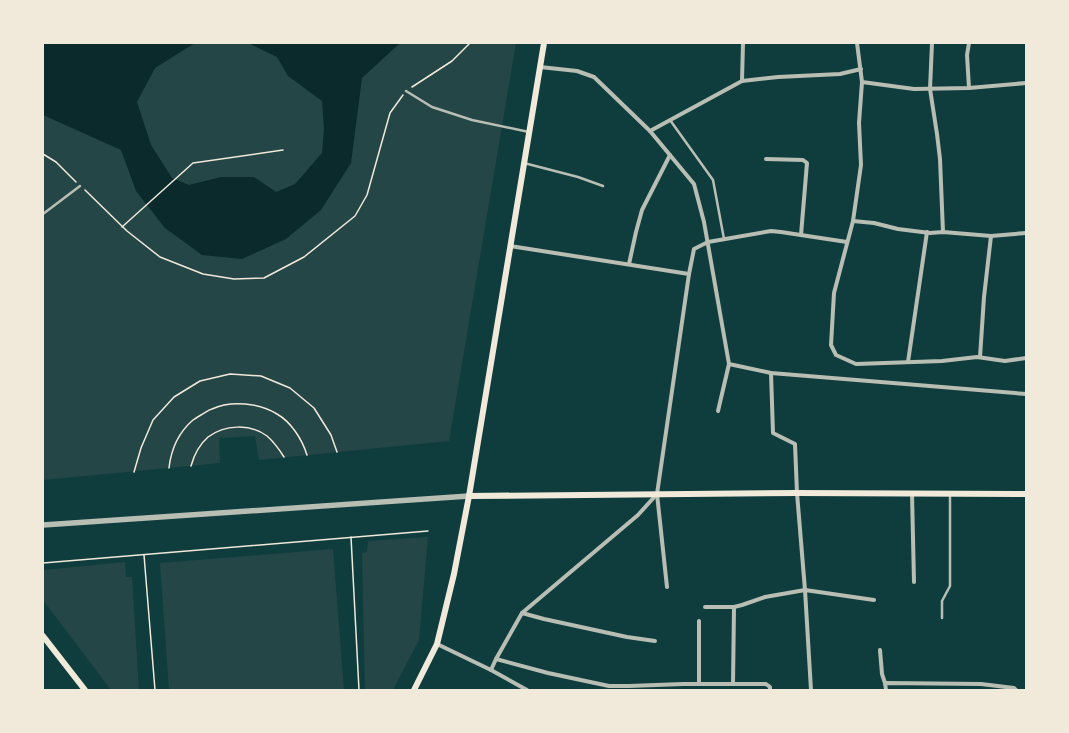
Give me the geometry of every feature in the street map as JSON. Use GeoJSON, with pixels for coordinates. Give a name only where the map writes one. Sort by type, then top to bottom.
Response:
{"type":"FeatureCollection","features":[{"type":"Feature","properties":{"kind":"main road"},"geometry":{"type":"LineString","coordinates":[[414,690],[437,644],[454,574],[469,496],[544,43]]}},
{"type":"Feature","properties":{"kind":"main road"},"geometry":{"type":"LineString","coordinates":[[469,496],[797,492],[1026,494]]}},
{"type":"Feature","properties":{"kind":"main road"},"geometry":{"type":"LineString","coordinates":[[43,637],[85,690]]}},
{"type":"Feature","properties":{"kind":"street"},"geometry":{"type":"LineString","coordinates":[[742,81],[744,43]]}},
{"type":"Feature","properties":{"kind":"street"},"geometry":{"type":"LineString","coordinates":[[856,43],[862,82],[859,123],[861,165],[853,221],[834,293],[831,345],[836,355],[856,364],[942,361],[980,357],[1005,360],[1026,358]]}},
{"type":"Feature","properties":{"kind":"street"},"geometry":{"type":"LineString","coordinates":[[932,43],[930,89],[940,159],[943,232]]}},
{"type":"Feature","properties":{"kind":"street"},"geometry":{"type":"LineString","coordinates":[[969,43],[967,55],[969,88]]}},
{"type":"Feature","properties":{"kind":"street"},"geometry":{"type":"LineString","coordinates":[[540,67],[577,71],[594,77],[650,131],[694,184],[708,242],[729,364],[718,411]]}},
{"type":"Feature","properties":{"kind":"street"},"geometry":{"type":"LineString","coordinates":[[650,131],[742,81],[778,77],[840,74],[861,69]]}},
{"type":"Feature","properties":{"kind":"street"},"geometry":{"type":"LineString","coordinates":[[862,82],[902,88],[930,89],[969,88],[1026,83]]}},
{"type":"Feature","properties":{"kind":"street"},"geometry":{"type":"LineString","coordinates":[[629,264],[642,210],[670,155]]}},
{"type":"Feature","properties":{"kind":"street"},"geometry":{"type":"LineString","coordinates":[[766,159],[803,160],[807,163],[801,235]]}},
{"type":"Feature","properties":{"kind":"street"},"geometry":{"type":"LineString","coordinates":[[853,221],[874,223],[898,229],[927,232],[991,236],[1026,233]]}},
{"type":"Feature","properties":{"kind":"street"},"geometry":{"type":"LineString","coordinates":[[667,587],[657,494],[689,274],[694,249],[708,242],[771,232],[848,242]]}},
{"type":"Feature","properties":{"kind":"street"},"geometry":{"type":"LineString","coordinates":[[908,362],[927,232]]}},
{"type":"Feature","properties":{"kind":"street"},"geometry":{"type":"LineString","coordinates":[[980,357],[984,297],[991,236]]}},
{"type":"Feature","properties":{"kind":"street"},"geometry":{"type":"LineString","coordinates":[[510,246],[689,274]]}},
{"type":"Feature","properties":{"kind":"street"},"geometry":{"type":"LineString","coordinates":[[729,364],[771,373],[1026,394]]}},
{"type":"Feature","properties":{"kind":"street"},"geometry":{"type":"LineString","coordinates":[[771,373],[773,433],[795,444],[811,690]]}},
{"type":"Feature","properties":{"kind":"street"},"geometry":{"type":"LineString","coordinates":[[912,493],[914,582]]}},
{"type":"Feature","properties":{"kind":"street"},"geometry":{"type":"LineString","coordinates":[[491,670],[522,613],[638,515],[657,494]]}},
{"type":"Feature","properties":{"kind":"street"},"geometry":{"type":"LineString","coordinates":[[43,525],[469,496]]}},
{"type":"Feature","properties":{"kind":"street"},"geometry":{"type":"LineString","coordinates":[[705,607],[734,607],[764,597],[805,590],[874,600]]}},
{"type":"Feature","properties":{"kind":"street"},"geometry":{"type":"LineString","coordinates":[[732,684],[734,607]]}},
{"type":"Feature","properties":{"kind":"street"},"geometry":{"type":"LineString","coordinates":[[522,613],[627,637],[655,641]]}},
{"type":"Feature","properties":{"kind":"street"},"geometry":{"type":"LineString","coordinates":[[699,621],[699,684]]}},
{"type":"Feature","properties":{"kind":"street"},"geometry":{"type":"LineString","coordinates":[[437,644],[491,670],[527,690]]}},
{"type":"Feature","properties":{"kind":"street"},"geometry":{"type":"LineString","coordinates":[[880,650],[882,674],[886,690]]}},
{"type":"Feature","properties":{"kind":"street"},"geometry":{"type":"LineString","coordinates":[[496,659],[548,673],[609,686],[766,684],[770,687],[770,690]]}},
{"type":"Feature","properties":{"kind":"street"},"geometry":{"type":"LineString","coordinates":[[885,683],[980,684],[1014,688],[1016,690]]}},
{"type":"Feature","properties":{"kind":"lane"},"geometry":{"type":"LineString","coordinates":[[406,91],[432,108],[472,120],[529,132]]}},
{"type":"Feature","properties":{"kind":"lane"},"geometry":{"type":"LineString","coordinates":[[670,120],[714,180],[724,240]]}},
{"type":"Feature","properties":{"kind":"lane"},"geometry":{"type":"LineString","coordinates":[[524,163],[578,177],[603,186]]}},
{"type":"Feature","properties":{"kind":"lane"},"geometry":{"type":"LineString","coordinates":[[43,214],[80,186]]}},
{"type":"Feature","properties":{"kind":"lane"},"geometry":{"type":"LineString","coordinates":[[942,618],[942,601],[950,586],[950,494]]}},
{"type":"Feature","properties":{"kind":"path"},"geometry":{"type":"LineString","coordinates":[[43,154],[56,162],[122,227],[160,257],[203,274],[234,279],[264,278],[304,257],[355,216],[366,195],[390,114],[406,91],[452,61],[470,43]]}},
{"type":"Feature","properties":{"kind":"path"},"geometry":{"type":"LineString","coordinates":[[122,227],[193,163],[283,150]]}},
{"type":"Feature","properties":{"kind":"path"},"geometry":{"type":"LineString","coordinates":[[134,472],[141,448],[153,420],[174,397],[200,381],[230,374],[261,376],[290,388],[314,408],[331,435],[337,452]]}},
{"type":"Feature","properties":{"kind":"path"},"geometry":{"type":"LineString","coordinates":[[169,468],[170,458],[179,437],[194,420],[213,408],[235,403],[257,405],[277,414],[294,428],[305,448],[307,455]]}},
{"type":"Feature","properties":{"kind":"path"},"geometry":{"type":"LineString","coordinates":[[191,466],[198,448],[208,437],[221,430],[236,427],[251,428],[266,435],[277,446],[284,457]]}},
{"type":"Feature","properties":{"kind":"path"},"geometry":{"type":"LineString","coordinates":[[43,563],[428,530]]}},
{"type":"Feature","properties":{"kind":"path"},"geometry":{"type":"LineString","coordinates":[[351,537],[359,690]]}},
{"type":"Feature","properties":{"kind":"path"},"geometry":{"type":"LineString","coordinates":[[144,555],[155,690]]}},
{"type":"Feature","properties":{"kind":"shaded area"},"geometry":{"type":"Polygon","coordinates":[[[43,43],[516,43],[449,441],[259,460],[255,436],[219,438],[220,463],[43,480],[43,43]]]}},
{"type":"Feature","properties":{"kind":"shaded area"},"geometry":{"type":"Polygon","coordinates":[[[43,43],[195,43],[155,68],[137,102],[151,145],[172,178],[189,185],[221,177],[254,177],[276,192],[295,184],[322,153],[324,129],[322,101],[288,76],[277,57],[248,43],[400,43],[362,78],[351,163],[321,210],[286,239],[242,259],[202,255],[165,228],[136,191],[121,150],[43,115],[43,43]]]}},
{"type":"Feature","properties":{"kind":"shaded area"},"geometry":{"type":"Polygon","coordinates":[[[428,537],[419,640],[393,690],[365,690],[362,553],[367,552],[368,541],[428,537]]]}},
{"type":"Feature","properties":{"kind":"shaded area"},"geometry":{"type":"Polygon","coordinates":[[[333,549],[344,690],[169,690],[160,563],[333,549]]]}},
{"type":"Feature","properties":{"kind":"shaded area"},"geometry":{"type":"Polygon","coordinates":[[[125,562],[126,577],[132,577],[139,690],[111,690],[43,600],[43,570],[125,562]]]}}]}
